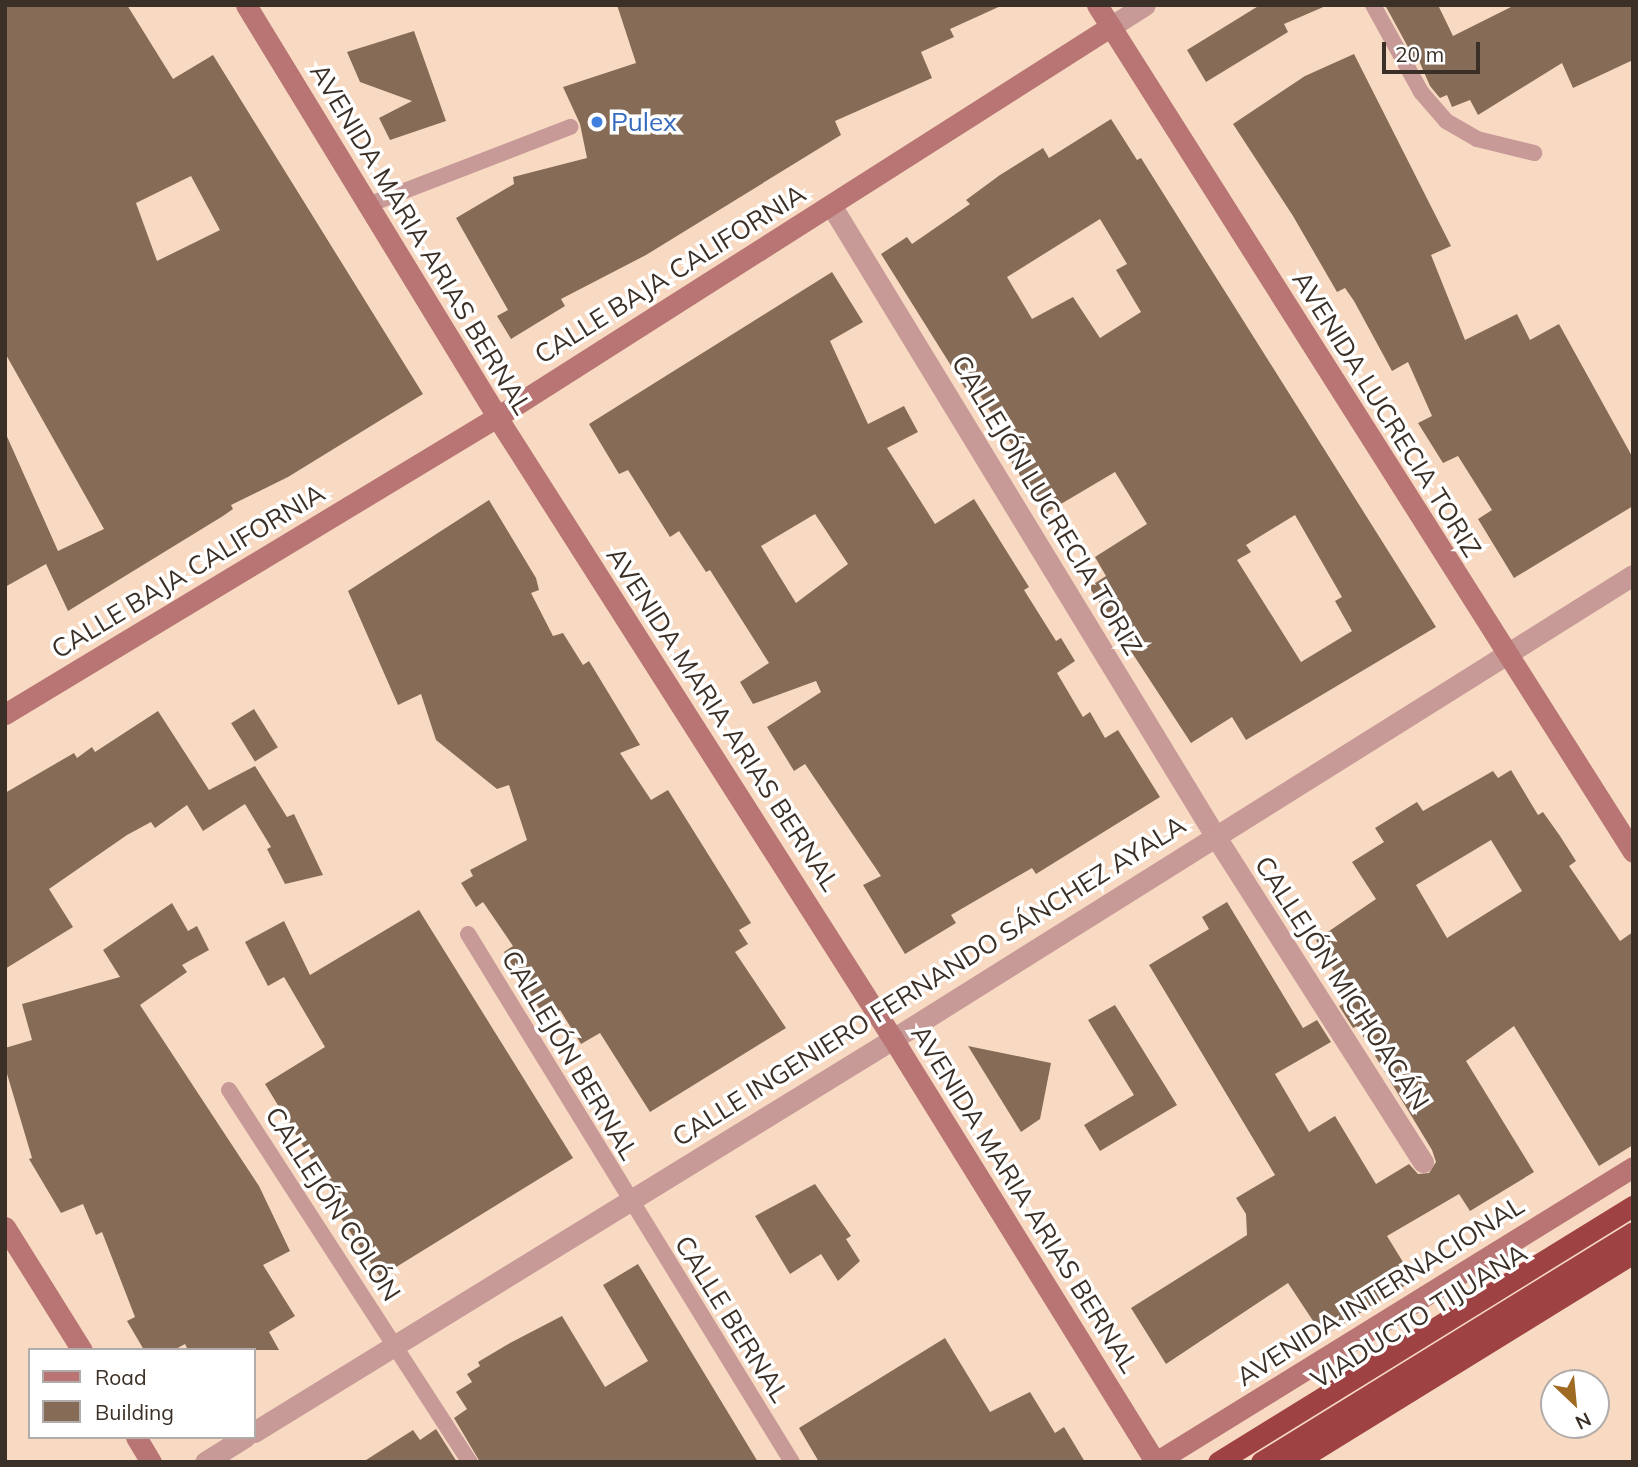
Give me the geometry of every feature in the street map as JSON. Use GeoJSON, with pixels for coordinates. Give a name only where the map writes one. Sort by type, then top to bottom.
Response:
{"type":"FeatureCollection","features":[{"type":"Feature","properties":{"kind":"highway"},"geometry":{"type":"LineString","coordinates":[[1218,1462],[1633,1206]]}},
{"type":"Feature","properties":{"kind":"highway","name":"VIADUCTO TIJUANA"},"geometry":{"type":"LineString","coordinates":[[1235,1462],[1633,1217]]}},
{"type":"Feature","properties":{"kind":"highway","name":"VIADUCTO TIJUANA"},"geometry":{"type":"LineString","coordinates":[[1261,1462],[1633,1232]]}},
{"type":"Feature","properties":{"kind":"highway"},"geometry":{"type":"LineString","coordinates":[[1295,1462],[1633,1254]]}},
{"type":"Feature","properties":{"kind":"street","name":"AVENIDA MARIA ARIAS BERNAL"},"geometry":{"type":"LineString","coordinates":[[246,5],[496,417],[893,1039],[1155,1462]]}},
{"type":"Feature","properties":{"kind":"street","name":"AVENIDA LUCRECIA TORIZ"},"geometry":{"type":"LineString","coordinates":[[1097,5],[1633,852]]}},
{"type":"Feature","properties":{"kind":"street","name":"CALLE BAJA CALIFORNIA"},"geometry":{"type":"LineString","coordinates":[[5,714],[496,417],[1145,5]]}},
{"type":"Feature","properties":{"kind":"street","name":"CALLEJÓN LUCRECIA TORIZ"},"geometry":{"type":"LineString","coordinates":[[831,205],[1214,834]]}},
{"type":"Feature","properties":{"kind":"street","name":"CALLE INGENIERO FERNANDO SÁNCHEZ AYALA"},"geometry":{"type":"LineString","coordinates":[[256,1431],[893,1039],[1214,834],[1633,575]]}},
{"type":"Feature","properties":{"kind":"street","name":"CALLEJÓN MICHOACÁN"},"geometry":{"type":"LineString","coordinates":[[1214,834],[1423,1162]]}},
{"type":"Feature","properties":{"kind":"street","name":"AVENIDA INTERNACIONAL"},"geometry":{"type":"LineString","coordinates":[[1155,1462],[1633,1167]]}},
{"type":"Feature","properties":{"kind":"street"},"geometry":{"type":"LineString","coordinates":[[5,1227],[81,1348]]}},
{"type":"Feature","properties":{"kind":"street"},"geometry":{"type":"LineString","coordinates":[[137,1439],[151,1462]]}},
{"type":"Feature","properties":{"kind":"street"},"geometry":{"type":"LineString","coordinates":[[205,1462],[242,1439]]}},
{"type":"Feature","properties":{"kind":"lane"},"geometry":{"type":"LineString","coordinates":[[1373,5],[1421,92],[1446,121],[1477,139],[1534,153]]}},
{"type":"Feature","properties":{"kind":"lane"},"geometry":{"type":"LineString","coordinates":[[368,205],[570,127]]}},
{"type":"Feature","properties":{"kind":"lane","name":"CALLEJÓN BERNAL"},"geometry":{"type":"LineString","coordinates":[[468,934],[631,1201]]}},
{"type":"Feature","properties":{"kind":"lane","name":"CALLEJÓN COLÓN"},"geometry":{"type":"LineString","coordinates":[[229,1090],[397,1345],[470,1462]]}},
{"type":"Feature","properties":{"kind":"lane","name":"CALLE BERNAL"},"geometry":{"type":"LineString","coordinates":[[631,1201],[792,1462]]}},
{"type":"Feature","properties":{"kind":"building"},"geometry":{"type":"Polygon","coordinates":[[[5,5],[127,5],[173,79],[213,55],[423,394],[288,477],[231,505],[233,509],[223,516],[68,611],[46,564],[5,587],[5,432],[58,551],[104,529],[5,353],[5,5]],[[191,176],[136,203],[157,261],[220,230],[191,176]]]}},
{"type":"Feature","properties":{"kind":"building"},"geometry":{"type":"Polygon","coordinates":[[[617,5],[1003,5],[950,29],[954,37],[921,52],[932,78],[835,121],[841,135],[646,255],[561,299],[565,306],[511,339],[497,316],[508,310],[456,218],[514,184],[513,177],[587,158],[580,124],[563,87],[636,63],[617,5]]]}},
{"type":"Feature","properties":{"kind":"building"},"geometry":{"type":"Polygon","coordinates":[[[1260,5],[1328,5],[1284,24],[1288,32],[1206,82],[1187,50],[1260,5]]]}},
{"type":"Feature","properties":{"kind":"building"},"geometry":{"type":"Polygon","coordinates":[[[1385,5],[1438,5],[1453,36],[1515,5],[1633,5],[1633,60],[1573,88],[1562,63],[1478,115],[1470,100],[1452,107],[1447,95],[1440,98],[1430,86],[1417,56],[1414,58],[1385,5]]]}},
{"type":"Feature","properties":{"kind":"building"},"geometry":{"type":"Polygon","coordinates":[[[414,31],[446,121],[390,140],[379,118],[412,101],[360,82],[347,52],[414,31]]]}},
{"type":"Feature","properties":{"kind":"building"},"geometry":{"type":"Polygon","coordinates":[[[1354,54],[1451,246],[1431,255],[1465,340],[1517,314],[1530,340],[1559,324],[1633,458],[1633,506],[1514,578],[1478,519],[1492,510],[1458,456],[1443,463],[1418,423],[1432,416],[1408,362],[1392,371],[1354,301],[1345,288],[1337,292],[1293,216],[1233,124],[1305,76],[1354,54]]]}},
{"type":"Feature","properties":{"kind":"building"},"geometry":{"type":"Polygon","coordinates":[[[1111,119],[1137,160],[1141,158],[1436,627],[1246,740],[1232,717],[1191,743],[1089,587],[1106,576],[1095,557],[1147,524],[1115,472],[1044,514],[1009,458],[1017,453],[972,383],[965,388],[881,254],[907,237],[912,244],[970,204],[966,200],[1000,175],[1043,148],[1049,158],[1111,119]],[[1100,219],[1007,277],[1032,319],[1073,297],[1100,338],[1141,312],[1116,270],[1127,264],[1100,219]],[[1295,515],[1246,545],[1251,552],[1237,560],[1301,662],[1352,631],[1335,601],[1342,597],[1295,515]]]}},
{"type":"Feature","properties":{"kind":"building"},"geometry":{"type":"Polygon","coordinates":[[[832,272],[863,322],[830,341],[868,424],[904,406],[918,432],[887,448],[935,524],[974,499],[1029,587],[1024,590],[1056,641],[1061,638],[1075,661],[1057,673],[1083,717],[1090,712],[1105,738],[1118,730],[1160,797],[1036,874],[1032,868],[951,915],[956,923],[905,954],[863,885],[881,876],[805,764],[794,771],[767,727],[821,692],[816,681],[753,704],[740,682],[769,663],[710,570],[706,572],[679,531],[670,537],[628,470],[619,474],[589,424],[832,272]],[[815,514],[761,546],[796,603],[848,564],[815,514]]]}},
{"type":"Feature","properties":{"kind":"building"},"geometry":{"type":"Polygon","coordinates":[[[489,500],[536,578],[539,590],[531,593],[553,636],[563,633],[583,665],[589,661],[640,745],[620,753],[651,800],[668,790],[751,923],[739,930],[748,944],[735,952],[786,1028],[650,1112],[600,1033],[581,1044],[560,1010],[546,1019],[504,952],[513,946],[483,902],[476,907],[461,883],[473,876],[470,870],[527,840],[509,785],[497,789],[436,740],[421,694],[398,705],[348,591],[489,500]]]}},
{"type":"Feature","properties":{"kind":"building"},"geometry":{"type":"Polygon","coordinates":[[[254,709],[278,747],[255,761],[231,723],[254,709]]]}},
{"type":"Feature","properties":{"kind":"building"},"geometry":{"type":"Polygon","coordinates":[[[158,711],[209,790],[255,766],[287,817],[294,814],[323,875],[285,884],[267,849],[271,847],[245,804],[203,831],[187,805],[155,828],[151,822],[127,835],[49,889],[73,927],[5,969],[5,793],[74,753],[77,758],[92,747],[95,752],[158,711]]]}},
{"type":"Feature","properties":{"kind":"building"},"geometry":{"type":"Polygon","coordinates":[[[1511,770],[1538,815],[1543,812],[1576,861],[1569,866],[1620,941],[1633,932],[1633,1145],[1599,1166],[1514,1026],[1466,1061],[1534,1172],[1470,1211],[1459,1194],[1387,1236],[1414,1280],[1323,1336],[1288,1283],[1166,1364],[1131,1308],[1247,1235],[1246,1214],[1236,1198],[1275,1175],[1149,965],[1209,929],[1202,917],[1227,902],[1303,1028],[1317,1020],[1331,1042],[1275,1074],[1309,1132],[1335,1116],[1376,1184],[1409,1164],[1418,1174],[1429,1173],[1436,1162],[1432,1150],[1357,1026],[1353,1028],[1339,1006],[1350,1000],[1316,940],[1376,899],[1352,862],[1384,842],[1375,828],[1417,802],[1423,811],[1493,771],[1498,778],[1511,770]],[[1491,840],[1416,885],[1447,938],[1522,891],[1491,840]]]}},
{"type":"Feature","properties":{"kind":"building"},"geometry":{"type":"Polygon","coordinates":[[[172,903],[188,931],[197,926],[209,950],[182,965],[187,972],[140,1005],[259,1186],[290,1251],[263,1265],[295,1316],[269,1332],[279,1350],[187,1348],[185,1344],[178,1348],[143,1348],[127,1321],[135,1317],[102,1232],[96,1235],[83,1204],[61,1213],[29,1159],[32,1158],[5,1067],[5,1048],[32,1040],[22,1004],[120,977],[103,950],[172,903]]]}},
{"type":"Feature","properties":{"kind":"building"},"geometry":{"type":"Polygon","coordinates":[[[419,910],[573,1158],[380,1277],[331,1203],[336,1200],[265,1084],[325,1047],[284,977],[268,986],[245,942],[284,921],[310,975],[419,910]]]}},
{"type":"Feature","properties":{"kind":"building"},"geometry":{"type":"Polygon","coordinates":[[[1115,1005],[1177,1105],[1100,1151],[1084,1125],[1134,1095],[1088,1020],[1115,1005]]]}},
{"type":"Feature","properties":{"kind":"building"},"geometry":{"type":"Polygon","coordinates":[[[968,1046],[1051,1063],[1040,1119],[1021,1132],[968,1046]]]}},
{"type":"Feature","properties":{"kind":"building"},"geometry":{"type":"Polygon","coordinates":[[[815,1184],[851,1236],[846,1239],[860,1261],[838,1281],[821,1254],[790,1274],[755,1216],[815,1184]]]}},
{"type":"Feature","properties":{"kind":"building"},"geometry":{"type":"Polygon","coordinates":[[[638,1264],[758,1462],[480,1462],[454,1418],[467,1409],[456,1392],[472,1382],[467,1374],[480,1366],[478,1362],[562,1316],[605,1387],[648,1361],[603,1285],[638,1264]]]}},
{"type":"Feature","properties":{"kind":"building"},"geometry":{"type":"Polygon","coordinates":[[[945,1338],[990,1412],[1030,1392],[1055,1433],[1064,1427],[1085,1462],[819,1462],[799,1428],[945,1338]]]}},
{"type":"Feature","properties":{"kind":"building"},"geometry":{"type":"Polygon","coordinates":[[[436,1429],[457,1462],[363,1462],[413,1430],[420,1440],[436,1429]]]}},
{"type":"Feature","properties":{"kind":"place","name":"Pulex"},"geometry":{"type":"Point","coordinates":[597,122]}}]}
